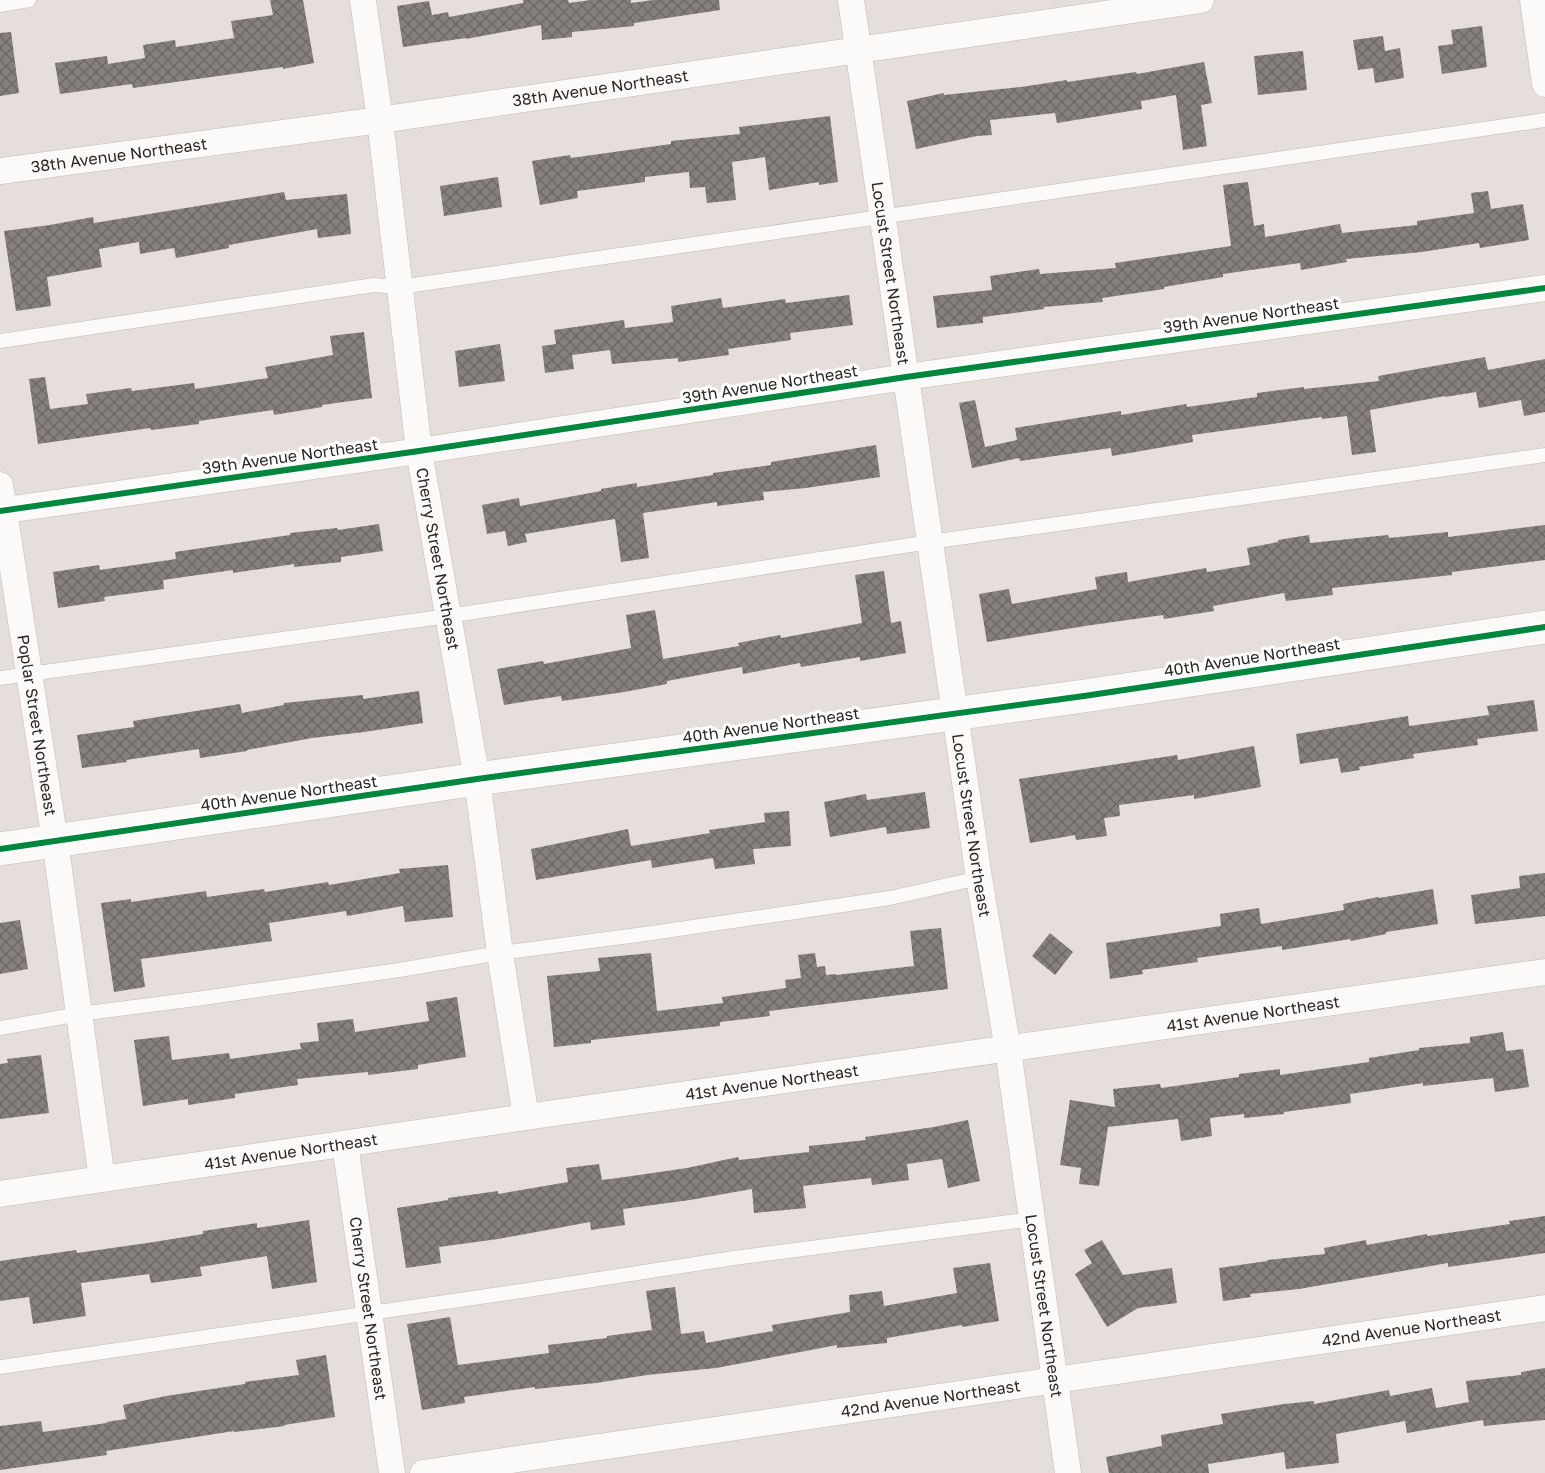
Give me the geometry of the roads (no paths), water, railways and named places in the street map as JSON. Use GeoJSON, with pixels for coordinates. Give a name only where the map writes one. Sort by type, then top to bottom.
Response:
{"type":"FeatureCollection","features":[{"type":"Feature","properties":{"kind":"street","name":"Cherry Street Northeast"},"geometry":{"type":"LineString","coordinates":[[363,0],[380,120],[419,452],[477,779],[500,952],[526,1117]]}},
{"type":"Feature","properties":{"kind":"street","name":"Locust Street Northeast"},"geometry":{"type":"LineString","coordinates":[[851,0],[979,878],[1008,1050],[1068,1473]]}},
{"type":"Feature","properties":{"kind":"street","name":"38th Avenue Northeast"},"geometry":{"type":"LineString","coordinates":[[0,171],[380,120],[1201,0]]}},
{"type":"Feature","properties":{"kind":"street"},"geometry":{"type":"LineString","coordinates":[[1533,0],[1545,84]]}},
{"type":"Feature","properties":{"kind":"street","name":"39th Avenue Northeast"},"geometry":{"type":"LineString","coordinates":[[2,511],[419,452],[906,377],[1545,288]]}},
{"type":"Feature","properties":{"kind":"street","name":"Poplar Street Northeast"},"geometry":{"type":"LineString","coordinates":[[0,485],[2,511],[55,841],[102,1179]]}},
{"type":"Feature","properties":{"kind":"street","name":"40th Avenue Northeast"},"geometry":{"type":"LineString","coordinates":[[0,849],[477,779],[1084,696],[1545,627]]}},
{"type":"Feature","properties":{"kind":"street","name":"41st Avenue Northeast"},"geometry":{"type":"LineString","coordinates":[[0,1194],[1545,972]]}},
{"type":"Feature","properties":{"kind":"street","name":"Cherry Street Northeast"},"geometry":{"type":"LineString","coordinates":[[345,1144],[392,1473]]}},
{"type":"Feature","properties":{"kind":"street","name":"42nd Avenue Northeast"},"geometry":{"type":"LineString","coordinates":[[423,1473],[1545,1308]]}},
{"type":"Feature","properties":{"kind":"lane"},"geometry":{"type":"LineString","coordinates":[[0,5],[29,0]]}},
{"type":"Feature","properties":{"kind":"lane"},"geometry":{"type":"LineString","coordinates":[[0,341],[374,285],[400,287],[1545,120]]}},
{"type":"Feature","properties":{"kind":"lane"},"geometry":{"type":"LineString","coordinates":[[0,678],[448,616],[930,542],[1545,455]]}},
{"type":"Feature","properties":{"kind":"lane"},"geometry":{"type":"LineString","coordinates":[[0,1028],[80,1014],[399,970],[500,952],[645,934],[890,898],[979,878]]}},
{"type":"Feature","properties":{"kind":"lane"},"geometry":{"type":"LineString","coordinates":[[0,1366],[369,1314],[734,1258],[1032,1219]]}}]}
